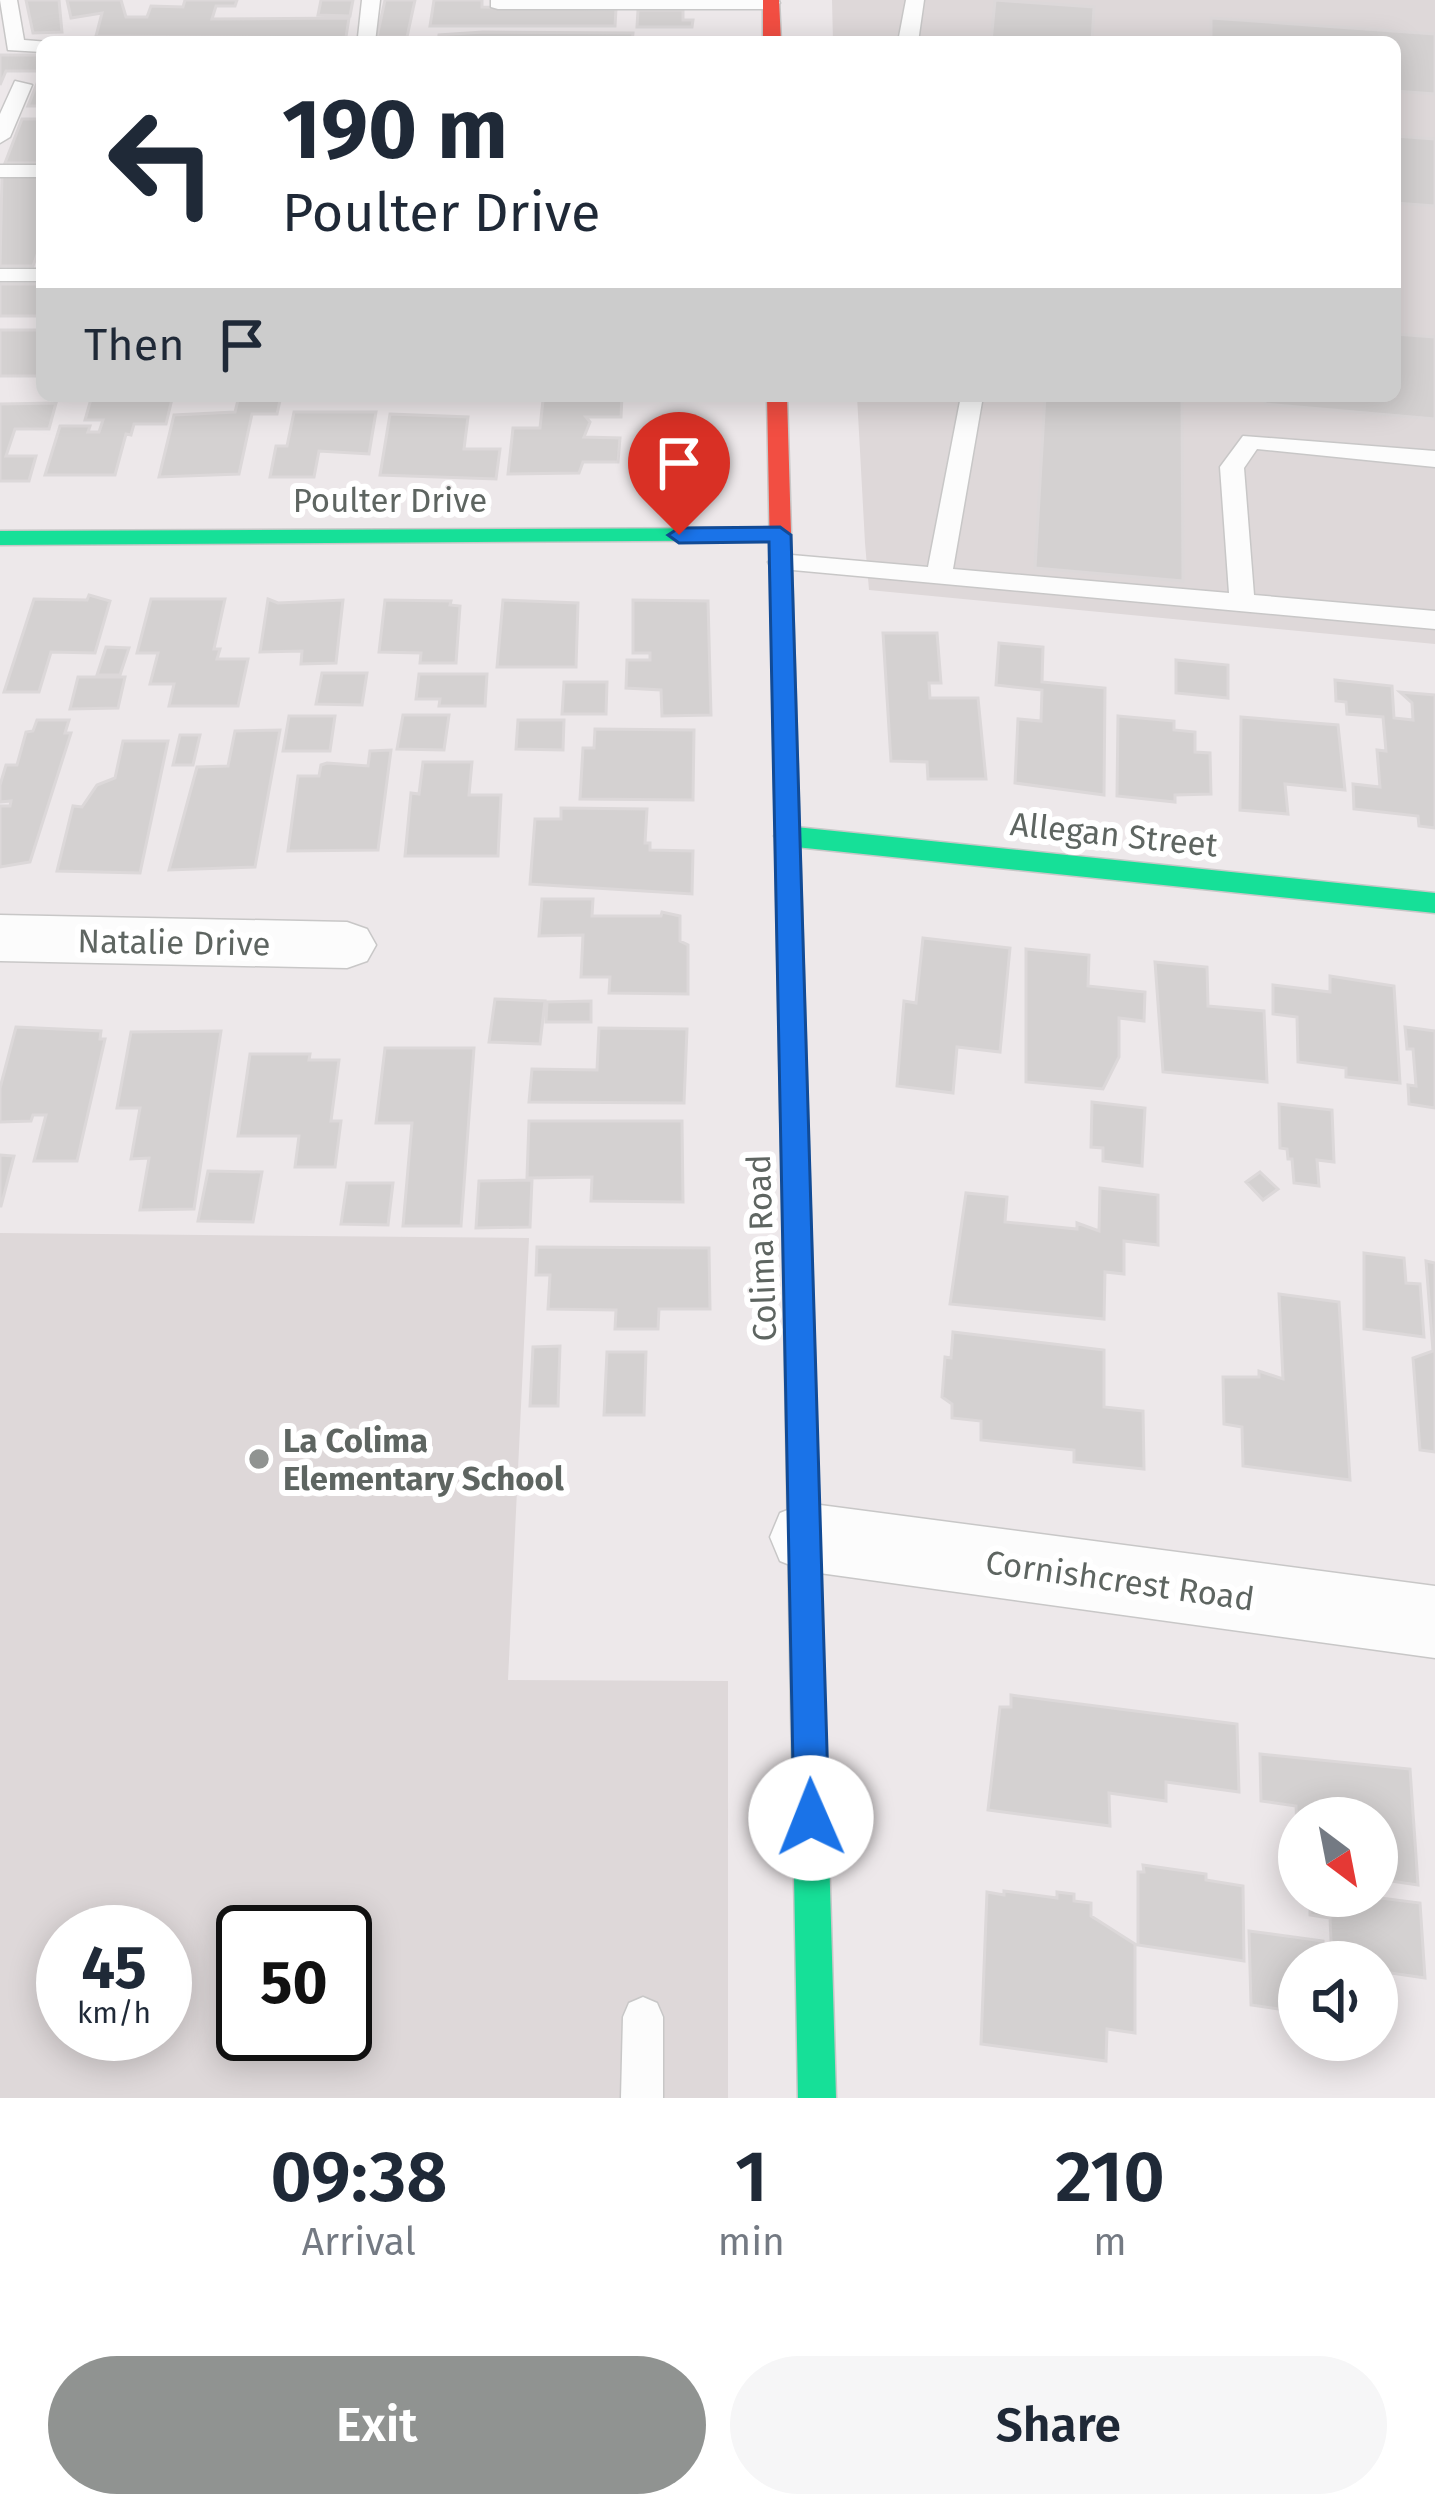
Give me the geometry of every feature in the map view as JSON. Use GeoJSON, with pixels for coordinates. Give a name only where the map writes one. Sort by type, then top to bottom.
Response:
{"type":"FeatureCollection","features":[{"type":"Feature","properties":{"kind":"main road"},"geometry":{"type":"LineString","coordinates":[[771,2],[772,36]]}},
{"type":"Feature","properties":{"kind":"main road","name":"Colima Road"},"geometry":{"type":"LineString","coordinates":[[777,402],[817,2098]]}},
{"type":"Feature","properties":{"kind":"main road","name":"Poulter Drive"},"geometry":{"type":"LineString","coordinates":[[0,538],[780,548]]}},
{"type":"Feature","properties":{"kind":"main road","name":"Allegan Street"},"geometry":{"type":"LineString","coordinates":[[786,836],[1435,903]]}},
{"type":"Feature","properties":{"kind":"street","name":"Natalie Drive"},"geometry":{"type":"LineString","coordinates":[[0,938],[347,945]]}},
{"type":"Feature","properties":{"kind":"street","name":"Cornishcrest Road"},"geometry":{"type":"LineString","coordinates":[[805,1538],[1435,1622]]}},
{"type":"Feature","properties":{"kind":"lane"},"geometry":{"type":"LineString","coordinates":[[8,0],[15,46],[36,46]]}},
{"type":"Feature","properties":{"kind":"lane"},"geometry":{"type":"LineString","coordinates":[[367,36],[371,0]]}},
{"type":"Feature","properties":{"kind":"lane"},"geometry":{"type":"LineString","coordinates":[[909,36],[915,0]]}},
{"type":"Feature","properties":{"kind":"lane"},"geometry":{"type":"LineString","coordinates":[[498,3],[771,2]]}},
{"type":"Feature","properties":{"kind":"lane"},"geometry":{"type":"LineString","coordinates":[[0,137],[22,85]]}},
{"type":"Feature","properties":{"kind":"lane"},"geometry":{"type":"LineString","coordinates":[[10,113],[36,113]]}},
{"type":"Feature","properties":{"kind":"lane"},"geometry":{"type":"LineString","coordinates":[[0,171],[36,171]]}},
{"type":"Feature","properties":{"kind":"lane"},"geometry":{"type":"LineString","coordinates":[[0,275],[36,275]]}},
{"type":"Feature","properties":{"kind":"lane"},"geometry":{"type":"LineString","coordinates":[[939,576],[971,402]]}},
{"type":"Feature","properties":{"kind":"lane"},"geometry":{"type":"LineString","coordinates":[[1242,603],[1232,467],[1251,441],[1435,459]]}},
{"type":"Feature","properties":{"kind":"lane"},"geometry":{"type":"LineString","coordinates":[[780,548],[939,576],[1435,620]]}},
{"type":"Feature","properties":{"kind":"lane"},"geometry":{"type":"LineString","coordinates":[[642,2098],[644,2017]]}},
{"type":"Feature","properties":{"kind":"shaded area"},"geometry":{"type":"Polygon","coordinates":[[[832,0],[1435,0],[1435,644],[869,590],[865,543],[857,402],[1401,402],[1401,36],[833,36],[832,0]]]}},
{"type":"Feature","properties":{"kind":"shaded area","name":"La Colima Elementary School"},"geometry":{"type":"Polygon","coordinates":[[[0,1233],[529,1238],[508,1680],[728,1681],[728,2098],[0,2098],[0,1233]]]}},
{"type":"Feature","properties":{"kind":"building"},"geometry":{"type":"Polygon","coordinates":[[[26,0],[59,0],[62,32],[33,33],[26,0]]]}},
{"type":"Feature","properties":{"kind":"building"},"geometry":{"type":"Polygon","coordinates":[[[67,0],[121,0],[126,17],[147,17],[151,6],[183,7],[185,0],[237,0],[235,6],[216,6],[212,19],[349,18],[346,36],[96,36],[102,13],[71,18],[67,0]]]}},
{"type":"Feature","properties":{"kind":"building"},"geometry":{"type":"Polygon","coordinates":[[[321,0],[353,0],[350,16],[318,15],[321,0]]]}},
{"type":"Feature","properties":{"kind":"building"},"geometry":{"type":"Polygon","coordinates":[[[385,0],[415,0],[407,36],[377,36],[385,0]]]}},
{"type":"Feature","properties":{"kind":"building"},"geometry":{"type":"Polygon","coordinates":[[[434,0],[482,0],[482,7],[616,9],[615,26],[430,26],[434,0]]]}},
{"type":"Feature","properties":{"kind":"building"},"geometry":{"type":"Polygon","coordinates":[[[995,0],[1094,7],[1092,36],[992,36],[995,0]]]}},
{"type":"Feature","properties":{"kind":"building"},"geometry":{"type":"Polygon","coordinates":[[[638,10],[683,10],[683,20],[693,20],[692,27],[637,27],[638,10]]]}},
{"type":"Feature","properties":{"kind":"building"},"geometry":{"type":"Polygon","coordinates":[[[1211,18],[1435,34],[1435,94],[1401,91],[1401,36],[1211,36],[1211,18]]]}},
{"type":"Feature","properties":{"kind":"building"},"geometry":{"type":"Polygon","coordinates":[[[483,32],[633,33],[633,36],[439,35],[483,32]]]}},
{"type":"Feature","properties":{"kind":"building"},"geometry":{"type":"Polygon","coordinates":[[[0,55],[36,55],[36,71],[6,71],[0,85],[0,55]]]}},
{"type":"Feature","properties":{"kind":"building"},"geometry":{"type":"Polygon","coordinates":[[[22,119],[36,119],[36,163],[5,163],[22,119]]]}},
{"type":"Feature","properties":{"kind":"building"},"geometry":{"type":"Polygon","coordinates":[[[1401,136],[1435,139],[1435,206],[1401,203],[1401,136]]]}},
{"type":"Feature","properties":{"kind":"building"},"geometry":{"type":"Polygon","coordinates":[[[2,175],[36,175],[33,266],[0,266],[2,175]]]}},
{"type":"Feature","properties":{"kind":"building"},"geometry":{"type":"Polygon","coordinates":[[[0,284],[36,284],[36,316],[0,316],[0,284]]]}},
{"type":"Feature","properties":{"kind":"building"},"geometry":{"type":"Polygon","coordinates":[[[0,330],[36,330],[36,376],[0,376],[0,330]]]}},
{"type":"Feature","properties":{"kind":"building"},"geometry":{"type":"Polygon","coordinates":[[[1401,334],[1435,337],[1435,419],[1265,404],[1401,402],[1401,334]]]}},
{"type":"Feature","properties":{"kind":"building"},"geometry":{"type":"Polygon","coordinates":[[[90,402],[171,402],[166,424],[134,424],[131,435],[126,434],[115,475],[45,475],[60,426],[90,426],[88,432],[99,432],[103,420],[85,420],[90,402]]]}},
{"type":"Feature","properties":{"kind":"building"},"geometry":{"type":"Polygon","coordinates":[[[238,402],[280,402],[277,414],[252,414],[239,474],[159,477],[174,415],[235,412],[238,402]]]}},
{"type":"Feature","properties":{"kind":"building"},"geometry":{"type":"Polygon","coordinates":[[[543,402],[622,402],[621,417],[586,417],[590,422],[584,437],[620,438],[618,462],[583,462],[579,473],[508,474],[513,428],[540,428],[543,402]]]}},
{"type":"Feature","properties":{"kind":"building"},"geometry":{"type":"Polygon","coordinates":[[[1045,402],[1182,402],[1183,581],[1035,568],[1045,402]]]}},
{"type":"Feature","properties":{"kind":"building"},"geometry":{"type":"Polygon","coordinates":[[[56,403],[49,429],[15,429],[6,456],[36,456],[29,481],[0,481],[0,404],[56,403]]]}},
{"type":"Feature","properties":{"kind":"building"},"geometry":{"type":"Polygon","coordinates":[[[294,412],[376,412],[369,454],[319,451],[314,477],[270,477],[276,446],[287,446],[294,412]]]}},
{"type":"Feature","properties":{"kind":"building"},"geometry":{"type":"Polygon","coordinates":[[[390,414],[468,417],[464,449],[500,449],[496,479],[380,475],[390,414]]]}},
{"type":"Feature","properties":{"kind":"building"},"geometry":{"type":"Polygon","coordinates":[[[89,595],[110,601],[95,653],[51,652],[39,692],[4,692],[34,599],[87,600],[89,595]]]}},
{"type":"Feature","properties":{"kind":"building"},"geometry":{"type":"Polygon","coordinates":[[[151,599],[225,599],[214,649],[220,649],[217,659],[248,659],[238,706],[169,706],[174,684],[150,684],[158,653],[137,653],[151,599]]]}},
{"type":"Feature","properties":{"kind":"building"},"geometry":{"type":"Polygon","coordinates":[[[268,599],[278,603],[343,600],[336,663],[301,664],[302,651],[260,652],[268,599]]]}},
{"type":"Feature","properties":{"kind":"building"},"geometry":{"type":"Polygon","coordinates":[[[385,600],[451,601],[450,605],[460,606],[456,663],[420,663],[421,653],[379,652],[385,600]]]}},
{"type":"Feature","properties":{"kind":"building"},"geometry":{"type":"Polygon","coordinates":[[[503,600],[578,603],[576,667],[497,667],[503,600]]]}},
{"type":"Feature","properties":{"kind":"building"},"geometry":{"type":"Polygon","coordinates":[[[633,600],[708,601],[711,715],[662,716],[661,690],[626,688],[627,660],[650,660],[650,653],[633,653],[633,600]]]}},
{"type":"Feature","properties":{"kind":"building"},"geometry":{"type":"Polygon","coordinates":[[[883,633],[937,633],[941,683],[929,683],[930,698],[978,698],[986,779],[928,779],[927,762],[891,761],[883,633]]]}},
{"type":"Feature","properties":{"kind":"building"},"geometry":{"type":"Polygon","coordinates":[[[999,643],[1043,647],[1042,682],[1105,688],[1104,795],[1015,783],[1018,719],[1041,721],[1042,690],[996,685],[999,643]]]}},
{"type":"Feature","properties":{"kind":"building"},"geometry":{"type":"Polygon","coordinates":[[[106,647],[129,648],[120,675],[97,675],[106,647]]]}},
{"type":"Feature","properties":{"kind":"building"},"geometry":{"type":"Polygon","coordinates":[[[1176,660],[1228,665],[1228,698],[1176,693],[1176,660]]]}},
{"type":"Feature","properties":{"kind":"building"},"geometry":{"type":"Polygon","coordinates":[[[322,673],[367,673],[362,705],[316,704],[322,673]]]}},
{"type":"Feature","properties":{"kind":"building"},"geometry":{"type":"Polygon","coordinates":[[[419,674],[487,674],[485,706],[439,706],[440,699],[416,699],[419,674]]]}},
{"type":"Feature","properties":{"kind":"building"},"geometry":{"type":"Polygon","coordinates":[[[78,677],[125,677],[118,708],[70,709],[78,677]]]}},
{"type":"Feature","properties":{"kind":"building"},"geometry":{"type":"Polygon","coordinates":[[[1335,680],[1392,686],[1394,718],[1413,720],[1412,703],[1400,692],[1435,695],[1435,828],[1419,826],[1418,816],[1354,809],[1353,784],[1380,787],[1377,750],[1386,751],[1383,717],[1347,714],[1346,702],[1336,701],[1335,680]]]}},
{"type":"Feature","properties":{"kind":"building"},"geometry":{"type":"Polygon","coordinates":[[[564,682],[607,682],[606,714],[562,714],[564,682]]]}},
{"type":"Feature","properties":{"kind":"building"},"geometry":{"type":"Polygon","coordinates":[[[403,715],[449,715],[444,750],[397,749],[403,715]]]}},
{"type":"Feature","properties":{"kind":"building"},"geometry":{"type":"Polygon","coordinates":[[[289,716],[335,716],[330,751],[283,751],[289,716]]]}},
{"type":"Feature","properties":{"kind":"building"},"geometry":{"type":"Polygon","coordinates":[[[1118,716],[1174,721],[1174,730],[1195,732],[1195,752],[1210,753],[1211,794],[1175,795],[1175,802],[1117,796],[1118,716]]]}},
{"type":"Feature","properties":{"kind":"building"},"geometry":{"type":"Polygon","coordinates":[[[1241,717],[1338,725],[1345,790],[1285,784],[1288,814],[1240,810],[1241,717]]]}},
{"type":"Feature","properties":{"kind":"building"},"geometry":{"type":"Polygon","coordinates":[[[37,720],[69,720],[65,733],[71,733],[30,862],[0,867],[0,806],[10,806],[11,801],[0,802],[0,785],[6,765],[17,765],[26,732],[33,731],[37,720]]]}},
{"type":"Feature","properties":{"kind":"building"},"geometry":{"type":"Polygon","coordinates":[[[518,720],[564,720],[563,750],[516,749],[518,720]]]}},
{"type":"Feature","properties":{"kind":"building"},"geometry":{"type":"Polygon","coordinates":[[[595,729],[694,730],[693,800],[580,799],[583,748],[594,748],[595,729]]]}},
{"type":"Feature","properties":{"kind":"building"},"geometry":{"type":"Polygon","coordinates":[[[280,730],[255,867],[169,870],[197,767],[228,766],[235,731],[280,730]]]}},
{"type":"Feature","properties":{"kind":"building"},"geometry":{"type":"Polygon","coordinates":[[[180,735],[200,735],[193,765],[173,765],[180,735]]]}},
{"type":"Feature","properties":{"kind":"building"},"geometry":{"type":"Polygon","coordinates":[[[123,741],[168,741],[140,873],[57,871],[73,806],[82,807],[97,785],[115,778],[123,741]]]}},
{"type":"Feature","properties":{"kind":"building"},"geometry":{"type":"Polygon","coordinates":[[[391,750],[378,850],[288,851],[298,776],[319,776],[321,765],[327,763],[368,766],[370,751],[391,750]]]}},
{"type":"Feature","properties":{"kind":"building"},"geometry":{"type":"Polygon","coordinates":[[[423,762],[472,762],[469,795],[501,795],[498,856],[405,856],[411,793],[419,794],[423,762]]]}},
{"type":"Feature","properties":{"kind":"building"},"geometry":{"type":"Polygon","coordinates":[[[561,808],[647,809],[645,843],[650,843],[650,850],[693,851],[692,894],[530,884],[535,819],[561,819],[561,808]]]}},
{"type":"Feature","properties":{"kind":"building"},"geometry":{"type":"Polygon","coordinates":[[[542,899],[593,899],[592,916],[661,916],[662,912],[680,916],[680,941],[688,945],[688,994],[609,993],[610,977],[581,977],[583,935],[539,936],[542,899]]]}},
{"type":"Feature","properties":{"kind":"building"},"geometry":{"type":"Polygon","coordinates":[[[923,938],[1010,948],[1000,1052],[957,1047],[953,1093],[897,1086],[904,1001],[916,1003],[923,938]]]}},
{"type":"Feature","properties":{"kind":"building"},"geometry":{"type":"Polygon","coordinates":[[[1026,949],[1089,955],[1088,986],[1145,992],[1144,1021],[1119,1018],[1119,1057],[1103,1089],[1026,1082],[1026,949]]]}},
{"type":"Feature","properties":{"kind":"building"},"geometry":{"type":"Polygon","coordinates":[[[1155,962],[1207,967],[1208,1006],[1264,1011],[1267,1082],[1163,1072],[1155,962]]]}},
{"type":"Feature","properties":{"kind":"building"},"geometry":{"type":"Polygon","coordinates":[[[1330,976],[1394,986],[1400,1083],[1346,1077],[1346,1068],[1298,1062],[1297,1017],[1273,1014],[1273,985],[1330,992],[1330,976]]]}},
{"type":"Feature","properties":{"kind":"building"},"geometry":{"type":"Polygon","coordinates":[[[495,999],[545,1001],[540,1044],[489,1042],[495,999]]]}},
{"type":"Feature","properties":{"kind":"building"},"geometry":{"type":"Polygon","coordinates":[[[591,1001],[591,1022],[546,1022],[547,1002],[591,1001]]]}},
{"type":"Feature","properties":{"kind":"building"},"geometry":{"type":"Polygon","coordinates":[[[16,1027],[101,1031],[100,1039],[105,1039],[77,1161],[34,1161],[46,1115],[33,1115],[31,1121],[0,1122],[0,1088],[16,1027]]]}},
{"type":"Feature","properties":{"kind":"building"},"geometry":{"type":"Polygon","coordinates":[[[1405,1027],[1435,1031],[1435,1108],[1409,1104],[1408,1085],[1416,1086],[1413,1049],[1407,1049],[1405,1027]]]}},
{"type":"Feature","properties":{"kind":"building"},"geometry":{"type":"Polygon","coordinates":[[[599,1028],[687,1029],[684,1103],[529,1102],[532,1069],[597,1070],[599,1028]]]}},
{"type":"Feature","properties":{"kind":"building"},"geometry":{"type":"Polygon","coordinates":[[[221,1031],[194,1209],[140,1210],[149,1158],[131,1159],[140,1108],[117,1108],[131,1032],[221,1031]]]}},
{"type":"Feature","properties":{"kind":"building"},"geometry":{"type":"Polygon","coordinates":[[[385,1048],[474,1048],[461,1226],[403,1226],[412,1123],[376,1123],[385,1048]]]}},
{"type":"Feature","properties":{"kind":"building"},"geometry":{"type":"Polygon","coordinates":[[[250,1054],[310,1054],[309,1060],[339,1060],[331,1121],[341,1121],[335,1167],[295,1167],[299,1136],[238,1136],[250,1054]]]}},
{"type":"Feature","properties":{"kind":"building"},"geometry":{"type":"Polygon","coordinates":[[[1092,1102],[1145,1108],[1142,1166],[1103,1161],[1103,1148],[1091,1147],[1092,1102]]]}},
{"type":"Feature","properties":{"kind":"building"},"geometry":{"type":"Polygon","coordinates":[[[1279,1104],[1332,1110],[1334,1162],[1317,1160],[1319,1186],[1294,1183],[1292,1159],[1287,1149],[1280,1148],[1279,1104]]]}},
{"type":"Feature","properties":{"kind":"building"},"geometry":{"type":"Polygon","coordinates":[[[529,1121],[682,1121],[683,1202],[591,1201],[592,1177],[527,1178],[529,1121]]]}},
{"type":"Feature","properties":{"kind":"building"},"geometry":{"type":"Polygon","coordinates":[[[0,1155],[14,1156],[1,1206],[0,1206],[0,1155]]]}},
{"type":"Feature","properties":{"kind":"building"},"geometry":{"type":"Polygon","coordinates":[[[208,1171],[262,1172],[253,1222],[198,1221],[208,1171]]]}},
{"type":"Feature","properties":{"kind":"building"},"geometry":{"type":"Polygon","coordinates":[[[1260,1172],[1278,1189],[1263,1200],[1246,1182],[1260,1172]]]}},
{"type":"Feature","properties":{"kind":"building"},"geometry":{"type":"Polygon","coordinates":[[[532,1180],[530,1227],[476,1228],[479,1181],[532,1180]]]}},
{"type":"Feature","properties":{"kind":"building"},"geometry":{"type":"Polygon","coordinates":[[[347,1183],[393,1183],[388,1225],[341,1224],[347,1183]]]}},
{"type":"Feature","properties":{"kind":"building"},"geometry":{"type":"Polygon","coordinates":[[[1100,1188],[1158,1195],[1158,1245],[1124,1241],[1124,1274],[1105,1272],[1104,1319],[950,1304],[966,1193],[1007,1197],[1005,1222],[1077,1229],[1077,1223],[1099,1231],[1100,1188]]]}},
{"type":"Feature","properties":{"kind":"building"},"geometry":{"type":"Polygon","coordinates":[[[537,1247],[709,1248],[710,1309],[659,1309],[658,1329],[615,1329],[616,1310],[548,1309],[550,1275],[536,1275],[537,1247]]]}},
{"type":"Feature","properties":{"kind":"building"},"geometry":{"type":"Polygon","coordinates":[[[1364,1253],[1404,1258],[1406,1283],[1420,1284],[1424,1337],[1364,1329],[1364,1253]]]}},
{"type":"Feature","properties":{"kind":"building"},"geometry":{"type":"Polygon","coordinates":[[[1426,1261],[1435,1263],[1435,1452],[1420,1450],[1413,1358],[1433,1351],[1426,1261]]]}},
{"type":"Feature","properties":{"kind":"building"},"geometry":{"type":"Polygon","coordinates":[[[1279,1294],[1339,1302],[1350,1480],[1243,1466],[1242,1427],[1224,1424],[1223,1377],[1259,1377],[1259,1371],[1283,1379],[1279,1294]]]}},
{"type":"Feature","properties":{"kind":"building"},"geometry":{"type":"Polygon","coordinates":[[[953,1332],[1104,1350],[1104,1407],[1143,1411],[1144,1469],[1074,1462],[1074,1450],[981,1440],[981,1421],[952,1418],[952,1404],[942,1397],[945,1357],[951,1358],[953,1332]]]}},
{"type":"Feature","properties":{"kind":"building"},"geometry":{"type":"Polygon","coordinates":[[[560,1346],[558,1406],[530,1406],[533,1347],[560,1346]]]}},
{"type":"Feature","properties":{"kind":"building"},"geometry":{"type":"Polygon","coordinates":[[[607,1352],[646,1352],[644,1415],[604,1415],[607,1352]]]}},
{"type":"Feature","properties":{"kind":"building"},"geometry":{"type":"Polygon","coordinates":[[[1011,1695],[1237,1724],[1239,1792],[1166,1782],[1166,1801],[1109,1793],[1110,1826],[988,1810],[1000,1707],[1011,1707],[1011,1695]]]}},
{"type":"Feature","properties":{"kind":"building"},"geometry":{"type":"Polygon","coordinates":[[[1260,1754],[1410,1769],[1418,1885],[1398,1882],[1398,1797],[1261,1801],[1260,1754]]]}},
{"type":"Feature","properties":{"kind":"building"},"geometry":{"type":"Polygon","coordinates":[[[1143,1865],[1206,1874],[1206,1880],[1243,1886],[1244,1961],[1138,1945],[1138,1872],[1144,1872],[1143,1865]]]}},
{"type":"Feature","properties":{"kind":"building"},"geometry":{"type":"Polygon","coordinates":[[[1004,1891],[1057,1898],[1057,1892],[1074,1894],[1074,1901],[1091,1903],[1091,1916],[1135,1944],[1135,2033],[1107,2029],[1106,2061],[981,2044],[987,1892],[1004,1895],[1004,1891]]]}},
{"type":"Feature","properties":{"kind":"building"},"geometry":{"type":"Polygon","coordinates":[[[1398,1900],[1420,1903],[1425,1978],[1398,1974],[1398,1941],[1331,1941],[1330,1918],[1323,1917],[1398,1917],[1398,1900]]]}},
{"type":"Feature","properties":{"kind":"building"},"geometry":{"type":"Polygon","coordinates":[[[1249,1931],[1323,1941],[1278,1941],[1278,2009],[1251,2005],[1249,1931]]]}},
{"type":"Feature","properties":{"kind":"traffic: fast"},"geometry":{"type":"LineString","coordinates":[[0,538],[780,535]]}},
{"type":"Feature","properties":{"kind":"traffic: fast"},"geometry":{"type":"LineString","coordinates":[[786,836],[1435,903]]}},
{"type":"Feature","properties":{"kind":"traffic: fast"},"geometry":{"type":"LineString","coordinates":[[795,1151],[817,2098]]}},
{"type":"Feature","properties":{"kind":"traffic: jam"},"geometry":{"type":"LineString","coordinates":[[771,0],[772,36]]}},
{"type":"Feature","properties":{"kind":"traffic: jam"},"geometry":{"type":"LineString","coordinates":[[777,402],[795,1151]]}},
{"type":"Feature","properties":{"kind":"place","name":"La Colima Elementary School"},"geometry":{"type":"Point","coordinates":[259,1459]}},
{"type":"Feature","properties":{"kind":"route"},"geometry":{"type":"LineString","coordinates":[[679,535],[780,535],[811,1818]]}}]}
